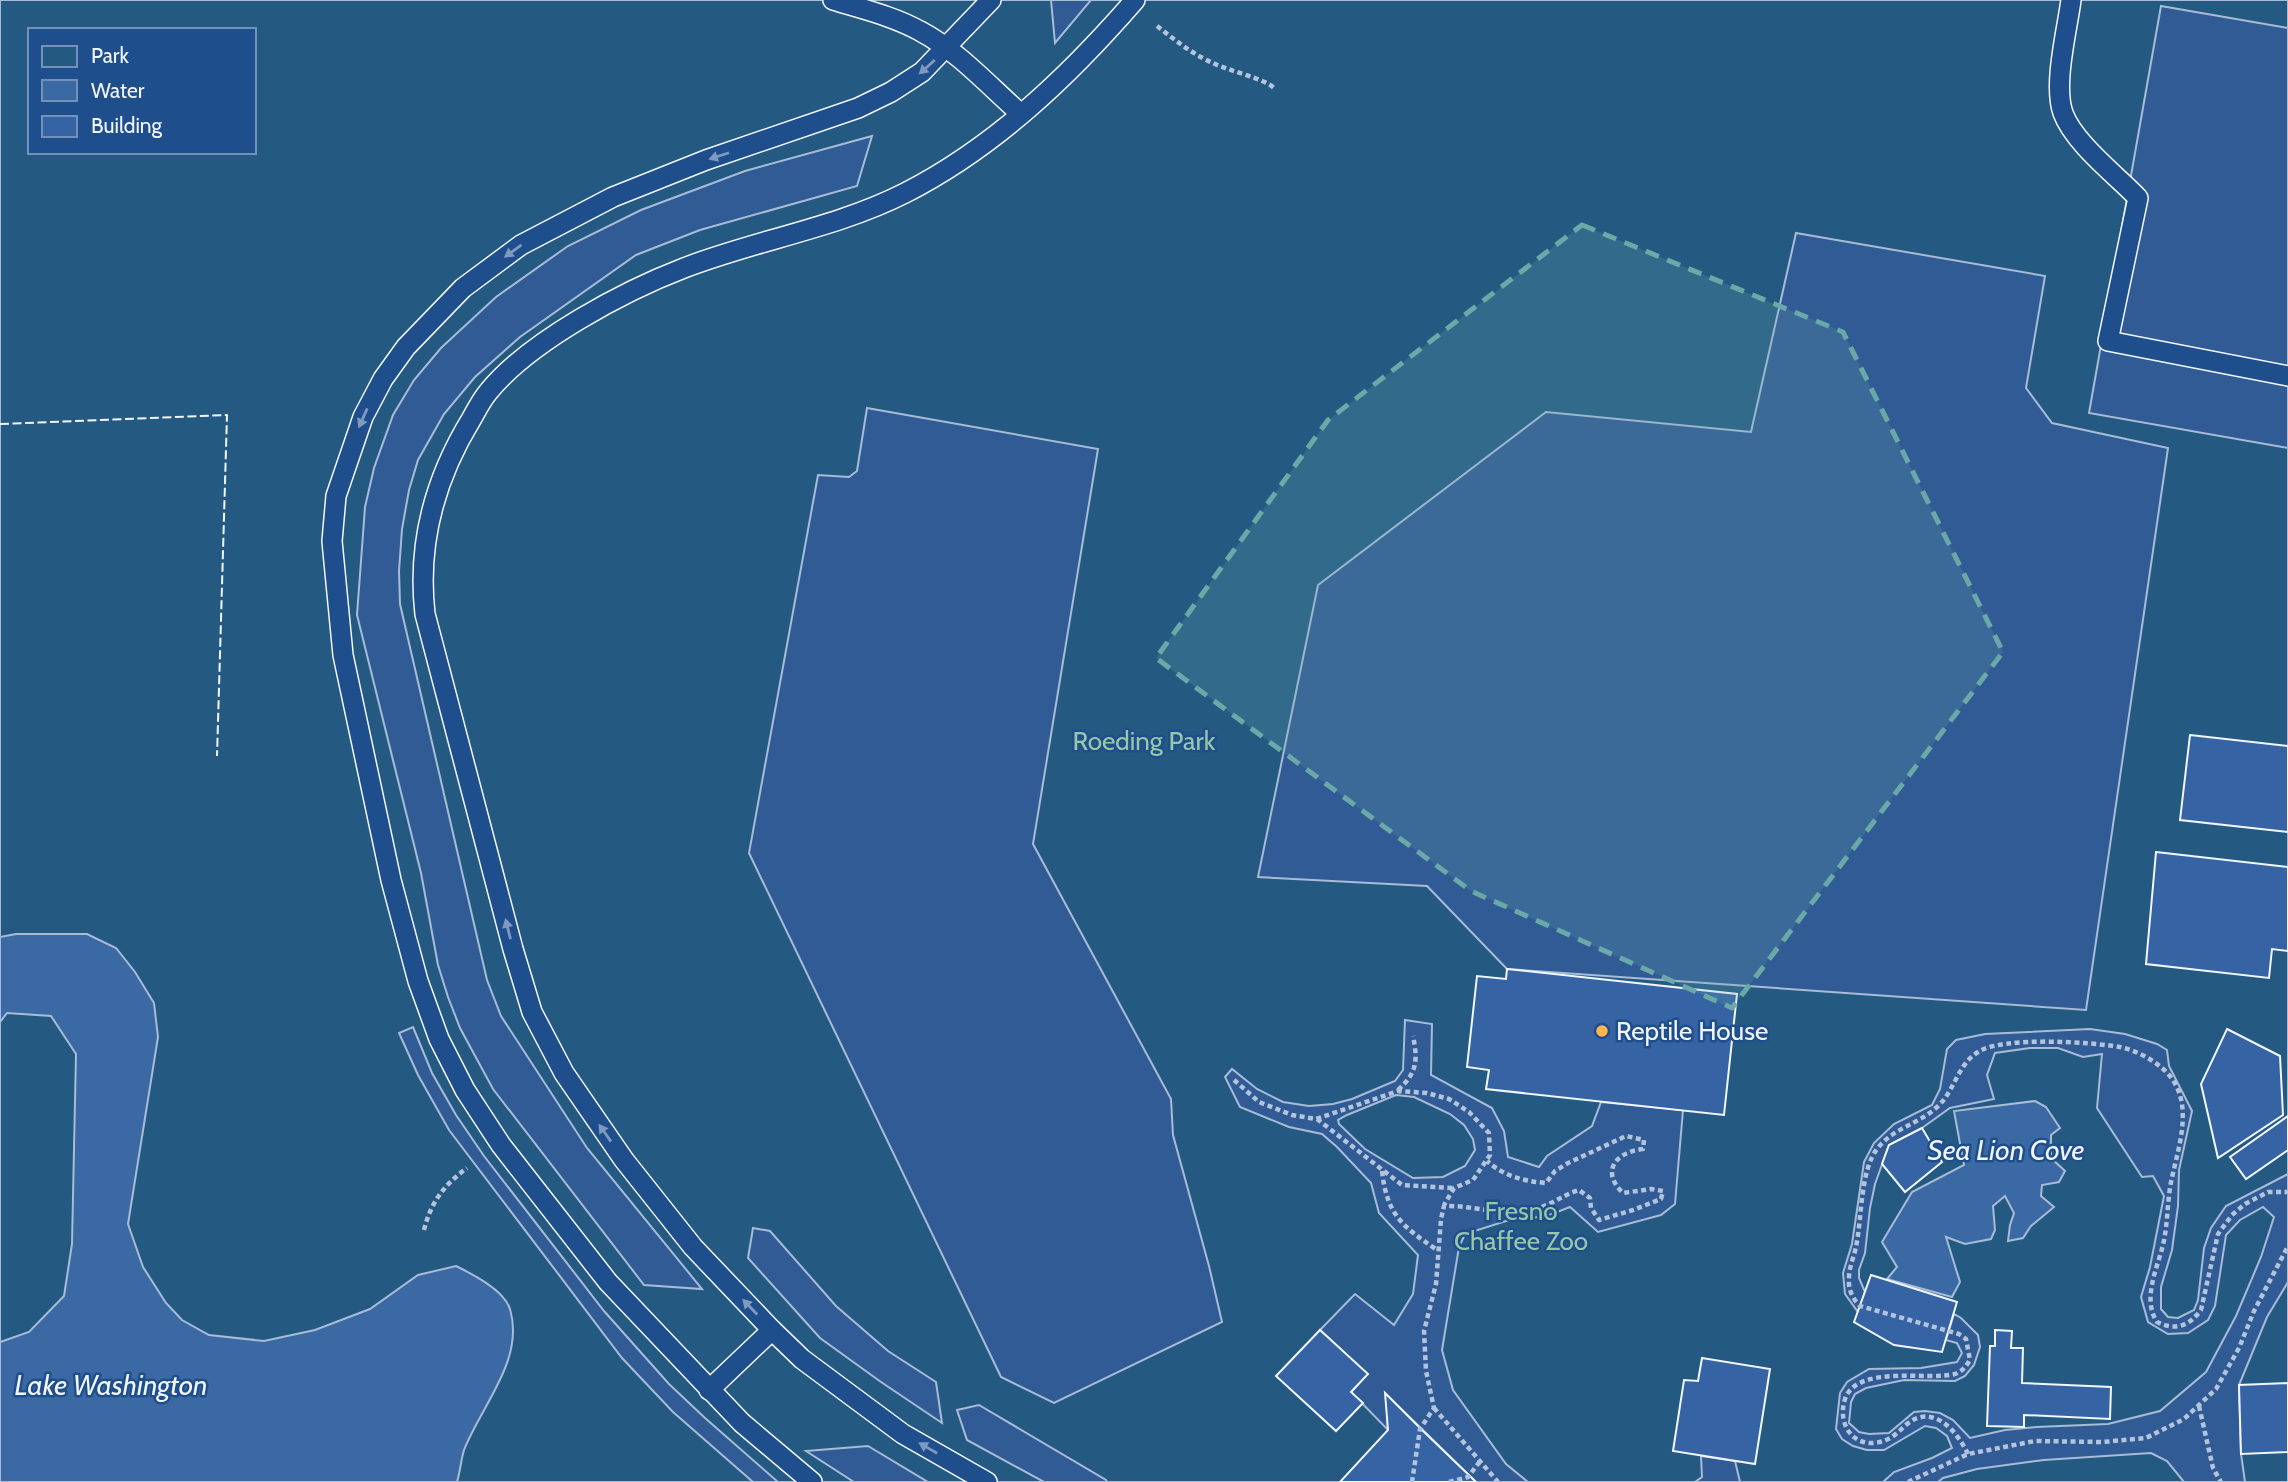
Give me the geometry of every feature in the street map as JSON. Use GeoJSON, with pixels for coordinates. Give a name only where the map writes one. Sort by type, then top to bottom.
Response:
{"type":"FeatureCollection","features":[{"type":"Feature","properties":{"kind":"lane"},"geometry":{"type":"LineString","coordinates":[[833,0],[886,16],[920,31],[947,48],[1021,114]]}},
{"type":"Feature","properties":{"kind":"lane"},"geometry":{"type":"LineString","coordinates":[[812,1482],[742,1423],[608,1282],[501,1145],[466,1090],[439,1039],[418,981],[391,880],[343,655],[332,541],[336,496],[363,417],[383,379],[406,347],[463,288],[521,245],[613,197],[706,160],[858,108],[891,92],[922,72],[991,0]]}},
{"type":"Feature","properties":{"kind":"lane"},"geometry":{"type":"LineString","coordinates":[[2071,0],[2061,77],[2063,112],[2083,142],[2138,198],[2108,341],[2288,376]]}},
{"type":"Feature","properties":{"kind":"lane"},"geometry":{"type":"LineString","coordinates":[[987,1482],[903,1434],[802,1359],[772,1330],[693,1247],[624,1160],[565,1073],[533,1012],[513,949],[425,614],[421,582],[424,542],[435,498],[459,438],[488,392],[512,367],[595,310],[640,287],[686,267],[856,213],[903,194],[947,170],[985,144],[1021,114],[1079,61],[1133,2]]}},
{"type":"Feature","properties":{"kind":"lane"},"geometry":{"type":"LineString","coordinates":[[709,1390],[772,1330]]}},
{"type":"Feature","properties":{"kind":"path"},"geometry":{"type":"LineString","coordinates":[[1133,2],[1178,44],[1199,57],[1271,84],[1275,89]]}},
{"type":"Feature","properties":{"kind":"path"},"geometry":{"type":"LineString","coordinates":[[1398,1091],[1411,1078],[1415,1048],[1413,1036]]}},
{"type":"Feature","properties":{"kind":"path"},"geometry":{"type":"LineString","coordinates":[[1968,1454],[1953,1430],[1939,1419],[1923,1416],[1909,1422],[1884,1441],[1867,1441],[1850,1435],[1844,1425],[1842,1412],[1846,1397],[1857,1386],[1905,1374],[1955,1374],[1964,1369],[1970,1360],[1966,1339],[1958,1334],[1860,1306],[1853,1299],[1849,1279],[1868,1165],[1877,1149],[1899,1129],[1936,1109],[1965,1063],[1978,1051],[1991,1046],[2046,1042],[2120,1047],[2153,1061],[2176,1085],[2182,1096],[2184,1111],[2170,1187],[2164,1244],[2150,1304],[2157,1322],[2168,1327],[2184,1326],[2193,1320],[2201,1310],[2218,1234],[2232,1215],[2245,1204],[2268,1192],[2288,1192]]}},
{"type":"Feature","properties":{"kind":"path"},"geometry":{"type":"LineString","coordinates":[[1234,1080],[1259,1102],[1292,1115],[1316,1119],[1398,1091],[1427,1093],[1449,1099],[1469,1112],[1489,1133],[1490,1155],[1474,1180],[1454,1188],[1402,1185],[1316,1119]]}},
{"type":"Feature","properties":{"kind":"path"},"geometry":{"type":"LineString","coordinates":[[1444,1206],[1457,1205],[1509,1212],[1533,1210],[1566,1194],[1579,1191],[1590,1198],[1591,1208],[1599,1220],[1661,1199],[1663,1191],[1651,1189],[1623,1193],[1615,1185],[1611,1173],[1616,1161],[1623,1153],[1643,1149],[1644,1140],[1626,1136],[1568,1163],[1555,1171],[1546,1183],[1525,1181],[1508,1175],[1487,1161]]}},
{"type":"Feature","properties":{"kind":"path"},"geometry":{"type":"LineString","coordinates":[[424,1230],[438,1195],[467,1168]]}},
{"type":"Feature","properties":{"kind":"path"},"geometry":{"type":"LineString","coordinates":[[1381,1170],[1390,1209],[1412,1231],[1437,1250]]}},
{"type":"Feature","properties":{"kind":"path"},"geometry":{"type":"LineString","coordinates":[[1454,1188],[1444,1206],[1437,1250],[1436,1284],[1424,1331],[1426,1371],[1434,1408],[1498,1482]]}},
{"type":"Feature","properties":{"kind":"path"},"geometry":{"type":"LineString","coordinates":[[1908,1482],[1968,1454],[2035,1441],[2103,1442],[2146,1438],[2184,1419],[2216,1389],[2239,1348],[2254,1311],[2288,1246]]}},
{"type":"Feature","properties":{"kind":"path"},"geometry":{"type":"LineString","coordinates":[[2199,1406],[2213,1468],[2221,1482]]}},
{"type":"Feature","properties":{"kind":"path"},"geometry":{"type":"LineString","coordinates":[[1412,1482],[1420,1429],[1434,1408]]}},
{"type":"Feature","properties":{"kind":"path"},"geometry":{"type":"LineString","coordinates":[[1448,1482],[1468,1477],[1481,1460]]}},
{"type":"Feature","properties":{"kind":"highlighted area"},"geometry":{"type":"Polygon","coordinates":[[[1582,225],[1843,332],[2003,652],[1732,1008],[1471,891],[1156,658],[1328,420],[1582,225]]]}},
{"type":"Feature","properties":{"kind":"green space","name":"Roeding Park"},"geometry":{"type":"Polygon","coordinates":[[[0,0],[2288,0],[2288,1482],[0,1482],[0,0]]]}},
{"type":"Feature","properties":{"kind":"shaded area"},"geometry":{"type":"Polygon","coordinates":[[[1051,0],[1091,0],[1055,43],[1051,0]]]}},
{"type":"Feature","properties":{"kind":"shaded area"},"geometry":{"type":"Polygon","coordinates":[[[2161,6],[2288,28],[2288,448],[2089,413],[2161,6]]]}},
{"type":"Feature","properties":{"kind":"shaded area"},"geometry":{"type":"Polygon","coordinates":[[[872,136],[857,186],[700,230],[636,255],[520,337],[475,377],[444,414],[418,460],[409,490],[402,529],[400,604],[487,980],[501,1016],[587,1148],[702,1289],[644,1285],[493,1089],[460,1028],[448,997],[438,965],[421,873],[357,615],[365,507],[374,468],[393,415],[414,380],[441,348],[496,297],[568,246],[641,210],[745,171],[872,136]]]}},
{"type":"Feature","properties":{"kind":"shaded area"},"geometry":{"type":"Polygon","coordinates":[[[1796,233],[2045,276],[2026,388],[2052,423],[2168,448],[2086,1010],[1507,969],[1427,886],[1258,877],[1318,585],[1546,412],[1751,432],[1796,233]]]}},
{"type":"Feature","properties":{"kind":"shaded area"},"geometry":{"type":"Polygon","coordinates":[[[867,408],[1098,449],[1033,844],[1171,1099],[1173,1135],[1222,1322],[1054,1403],[1001,1377],[749,853],[818,475],[849,477],[857,471],[867,408]]]}},
{"type":"Feature","properties":{"kind":"shaded area"},"geometry":{"type":"Polygon","coordinates":[[[1405,1020],[1432,1024],[1431,1075],[1492,1108],[1504,1131],[1508,1157],[1539,1167],[1547,1156],[1592,1126],[1601,1102],[1683,1110],[1675,1204],[1661,1215],[1598,1232],[1570,1207],[1547,1216],[1506,1221],[1465,1234],[1459,1247],[1442,1350],[1453,1390],[1506,1464],[1528,1482],[1476,1482],[1386,1394],[1388,1430],[1351,1392],[1367,1374],[1320,1330],[1355,1294],[1394,1325],[1413,1294],[1418,1255],[1379,1213],[1371,1183],[1337,1147],[1322,1134],[1289,1127],[1240,1107],[1225,1077],[1232,1069],[1257,1089],[1283,1102],[1309,1106],[1352,1099],[1395,1081],[1403,1070],[1405,1020]],[[1396,1095],[1347,1115],[1338,1120],[1339,1124],[1365,1149],[1413,1178],[1443,1177],[1465,1166],[1475,1150],[1473,1139],[1464,1125],[1450,1114],[1414,1097],[1396,1095]]]}},
{"type":"Feature","properties":{"kind":"shaded area"},"geometry":{"type":"Polygon","coordinates":[[[413,1027],[432,1073],[456,1115],[484,1156],[604,1311],[669,1384],[778,1482],[753,1482],[673,1412],[622,1358],[449,1130],[418,1075],[399,1033],[413,1027]]]}},
{"type":"Feature","properties":{"kind":"shaded area"},"geometry":{"type":"Polygon","coordinates":[[[2090,1029],[2125,1034],[2167,1050],[2169,1066],[2192,1111],[2179,1170],[2178,1206],[2172,1250],[2161,1287],[2161,1309],[2168,1317],[2178,1318],[2194,1310],[2198,1300],[2204,1248],[2211,1228],[2226,1206],[2288,1174],[2288,1282],[2267,1317],[2239,1385],[2241,1454],[2245,1482],[2184,1482],[2167,1461],[2151,1453],[2044,1460],[1977,1469],[1943,1478],[1938,1482],[1883,1482],[1894,1472],[1952,1448],[1947,1436],[1936,1428],[1925,1426],[1884,1450],[1867,1450],[1853,1446],[1842,1439],[1836,1429],[1840,1393],[1847,1382],[1869,1369],[1921,1368],[1957,1362],[1962,1353],[1957,1343],[1946,1340],[1954,1314],[1978,1335],[1980,1347],[1974,1365],[1965,1376],[1955,1381],[1904,1380],[1866,1388],[1855,1394],[1851,1402],[1849,1423],[1859,1432],[1889,1433],[1914,1412],[1925,1411],[1940,1413],[1953,1420],[1970,1438],[2005,1430],[2108,1424],[2160,1411],[2206,1372],[2236,1316],[2261,1257],[2274,1217],[2263,1207],[2240,1220],[2226,1235],[2215,1306],[2208,1320],[2188,1333],[2168,1334],[2148,1322],[2141,1297],[2150,1267],[2164,1196],[2153,1176],[2142,1177],[2097,1108],[2102,1054],[2083,1057],[2058,1048],[2030,1048],[1995,1053],[1987,1075],[1994,1099],[1950,1108],[1922,1128],[1889,1145],[1875,1184],[1870,1208],[1865,1253],[1859,1270],[1859,1278],[1865,1292],[1858,1312],[1845,1294],[1843,1273],[1852,1244],[1864,1162],[1874,1143],[1894,1124],[1932,1105],[1940,1089],[1947,1049],[1956,1040],[1985,1034],[2090,1029]]]}},
{"type":"Feature","properties":{"kind":"shaded area"},"geometry":{"type":"Polygon","coordinates":[[[753,1228],[770,1231],[836,1306],[888,1351],[936,1382],[942,1423],[820,1338],[748,1258],[753,1228]]]}},
{"type":"Feature","properties":{"kind":"shaded area"},"geometry":{"type":"Polygon","coordinates":[[[979,1405],[1107,1482],[1044,1482],[967,1440],[957,1410],[979,1405]]]}},
{"type":"Feature","properties":{"kind":"shaded area"},"geometry":{"type":"Polygon","coordinates":[[[868,1446],[928,1482],[854,1482],[806,1451],[868,1446]]]}},
{"type":"Feature","properties":{"kind":"shaded area"},"geometry":{"type":"Polygon","coordinates":[[[1701,1456],[1735,1461],[1740,1482],[1695,1482],[1702,1477],[1701,1456]]]}},
{"type":"Feature","properties":{"kind":"water","name":"Lake Washington"},"geometry":{"type":"Polygon","coordinates":[[[16,934],[87,934],[116,948],[154,1003],[158,1037],[128,1224],[143,1267],[166,1303],[182,1320],[209,1335],[264,1341],[315,1330],[370,1309],[418,1275],[456,1266],[487,1283],[507,1302],[513,1328],[507,1364],[471,1433],[457,1482],[0,1482],[0,1342],[29,1332],[64,1296],[72,1244],[76,1054],[51,1016],[7,1013],[0,1022],[0,937],[16,934]]]}},
{"type":"Feature","properties":{"kind":"water","name":"Sea Lion Cove"},"geometry":{"type":"Polygon","coordinates":[[[2035,1101],[2046,1107],[2060,1128],[2051,1135],[2051,1158],[2065,1171],[2059,1182],[2042,1185],[2041,1196],[2054,1207],[2031,1226],[2023,1238],[2008,1241],[2014,1213],[2005,1196],[1993,1206],[1995,1230],[1991,1239],[1965,1244],[1946,1237],[1960,1282],[1952,1297],[1887,1279],[1897,1267],[1882,1242],[1912,1192],[1964,1165],[1954,1111],[2035,1101]]]}},
{"type":"Feature","properties":{"kind":"building"},"geometry":{"type":"Polygon","coordinates":[[[2190,735],[2288,746],[2288,832],[2180,820],[2190,735]]]}},
{"type":"Feature","properties":{"kind":"building"},"geometry":{"type":"Polygon","coordinates":[[[2156,852],[2288,867],[2288,951],[2272,949],[2269,978],[2146,964],[2156,852]]]}},
{"type":"Feature","properties":{"kind":"building","name":"Reptile House"},"geometry":{"type":"Polygon","coordinates":[[[1507,969],[1737,994],[1724,1115],[1486,1089],[1489,1070],[1467,1067],[1477,976],[1506,979],[1507,969]]]}},
{"type":"Feature","properties":{"kind":"building"},"geometry":{"type":"Polygon","coordinates":[[[2227,1029],[2280,1056],[2283,1115],[2218,1158],[2201,1084],[2227,1029]]]}},
{"type":"Feature","properties":{"kind":"building"},"geometry":{"type":"Polygon","coordinates":[[[2288,1116],[2288,1150],[2246,1179],[2230,1157],[2288,1116]]]}},
{"type":"Feature","properties":{"kind":"building"},"geometry":{"type":"Polygon","coordinates":[[[1922,1128],[1942,1162],[1905,1192],[1882,1164],[1889,1145],[1922,1128]]]}},
{"type":"Feature","properties":{"kind":"building"},"geometry":{"type":"Polygon","coordinates":[[[1871,1275],[1957,1302],[1942,1352],[1894,1345],[1854,1322],[1871,1275]]]}},
{"type":"Feature","properties":{"kind":"building"},"geometry":{"type":"Polygon","coordinates":[[[1320,1330],[1368,1374],[1351,1392],[1363,1403],[1336,1431],[1276,1376],[1320,1330]]]}},
{"type":"Feature","properties":{"kind":"building"},"geometry":{"type":"Polygon","coordinates":[[[1995,1330],[2012,1331],[2011,1348],[2023,1348],[2022,1383],[2111,1387],[2110,1419],[2024,1415],[2024,1427],[1987,1426],[1990,1346],[1995,1346],[1995,1330]]]}},
{"type":"Feature","properties":{"kind":"building"},"geometry":{"type":"Polygon","coordinates":[[[1702,1358],[1770,1369],[1755,1464],[1673,1451],[1684,1380],[1698,1381],[1702,1358]]]}},
{"type":"Feature","properties":{"kind":"building"},"geometry":{"type":"Polygon","coordinates":[[[2288,1383],[2288,1452],[2241,1454],[2239,1385],[2288,1383]]]}},
{"type":"Feature","properties":{"kind":"building"},"geometry":{"type":"Polygon","coordinates":[[[1385,1393],[1476,1482],[1340,1482],[1388,1430],[1385,1393]]]}},
{"type":"Feature","properties":{"kind":"fence"},"geometry":{"type":"LineString","coordinates":[[0,424],[227,415],[217,756]]}},
{"type":"Feature","properties":{"kind":"place","name":"Reptile House"},"geometry":{"type":"Point","coordinates":[1602,1031]}},
{"type":"Feature","properties":{"kind":"park label","name":"Fresno Chaffee Zoo"},"geometry":{"type":"Point","coordinates":[1521,1226]}}]}
